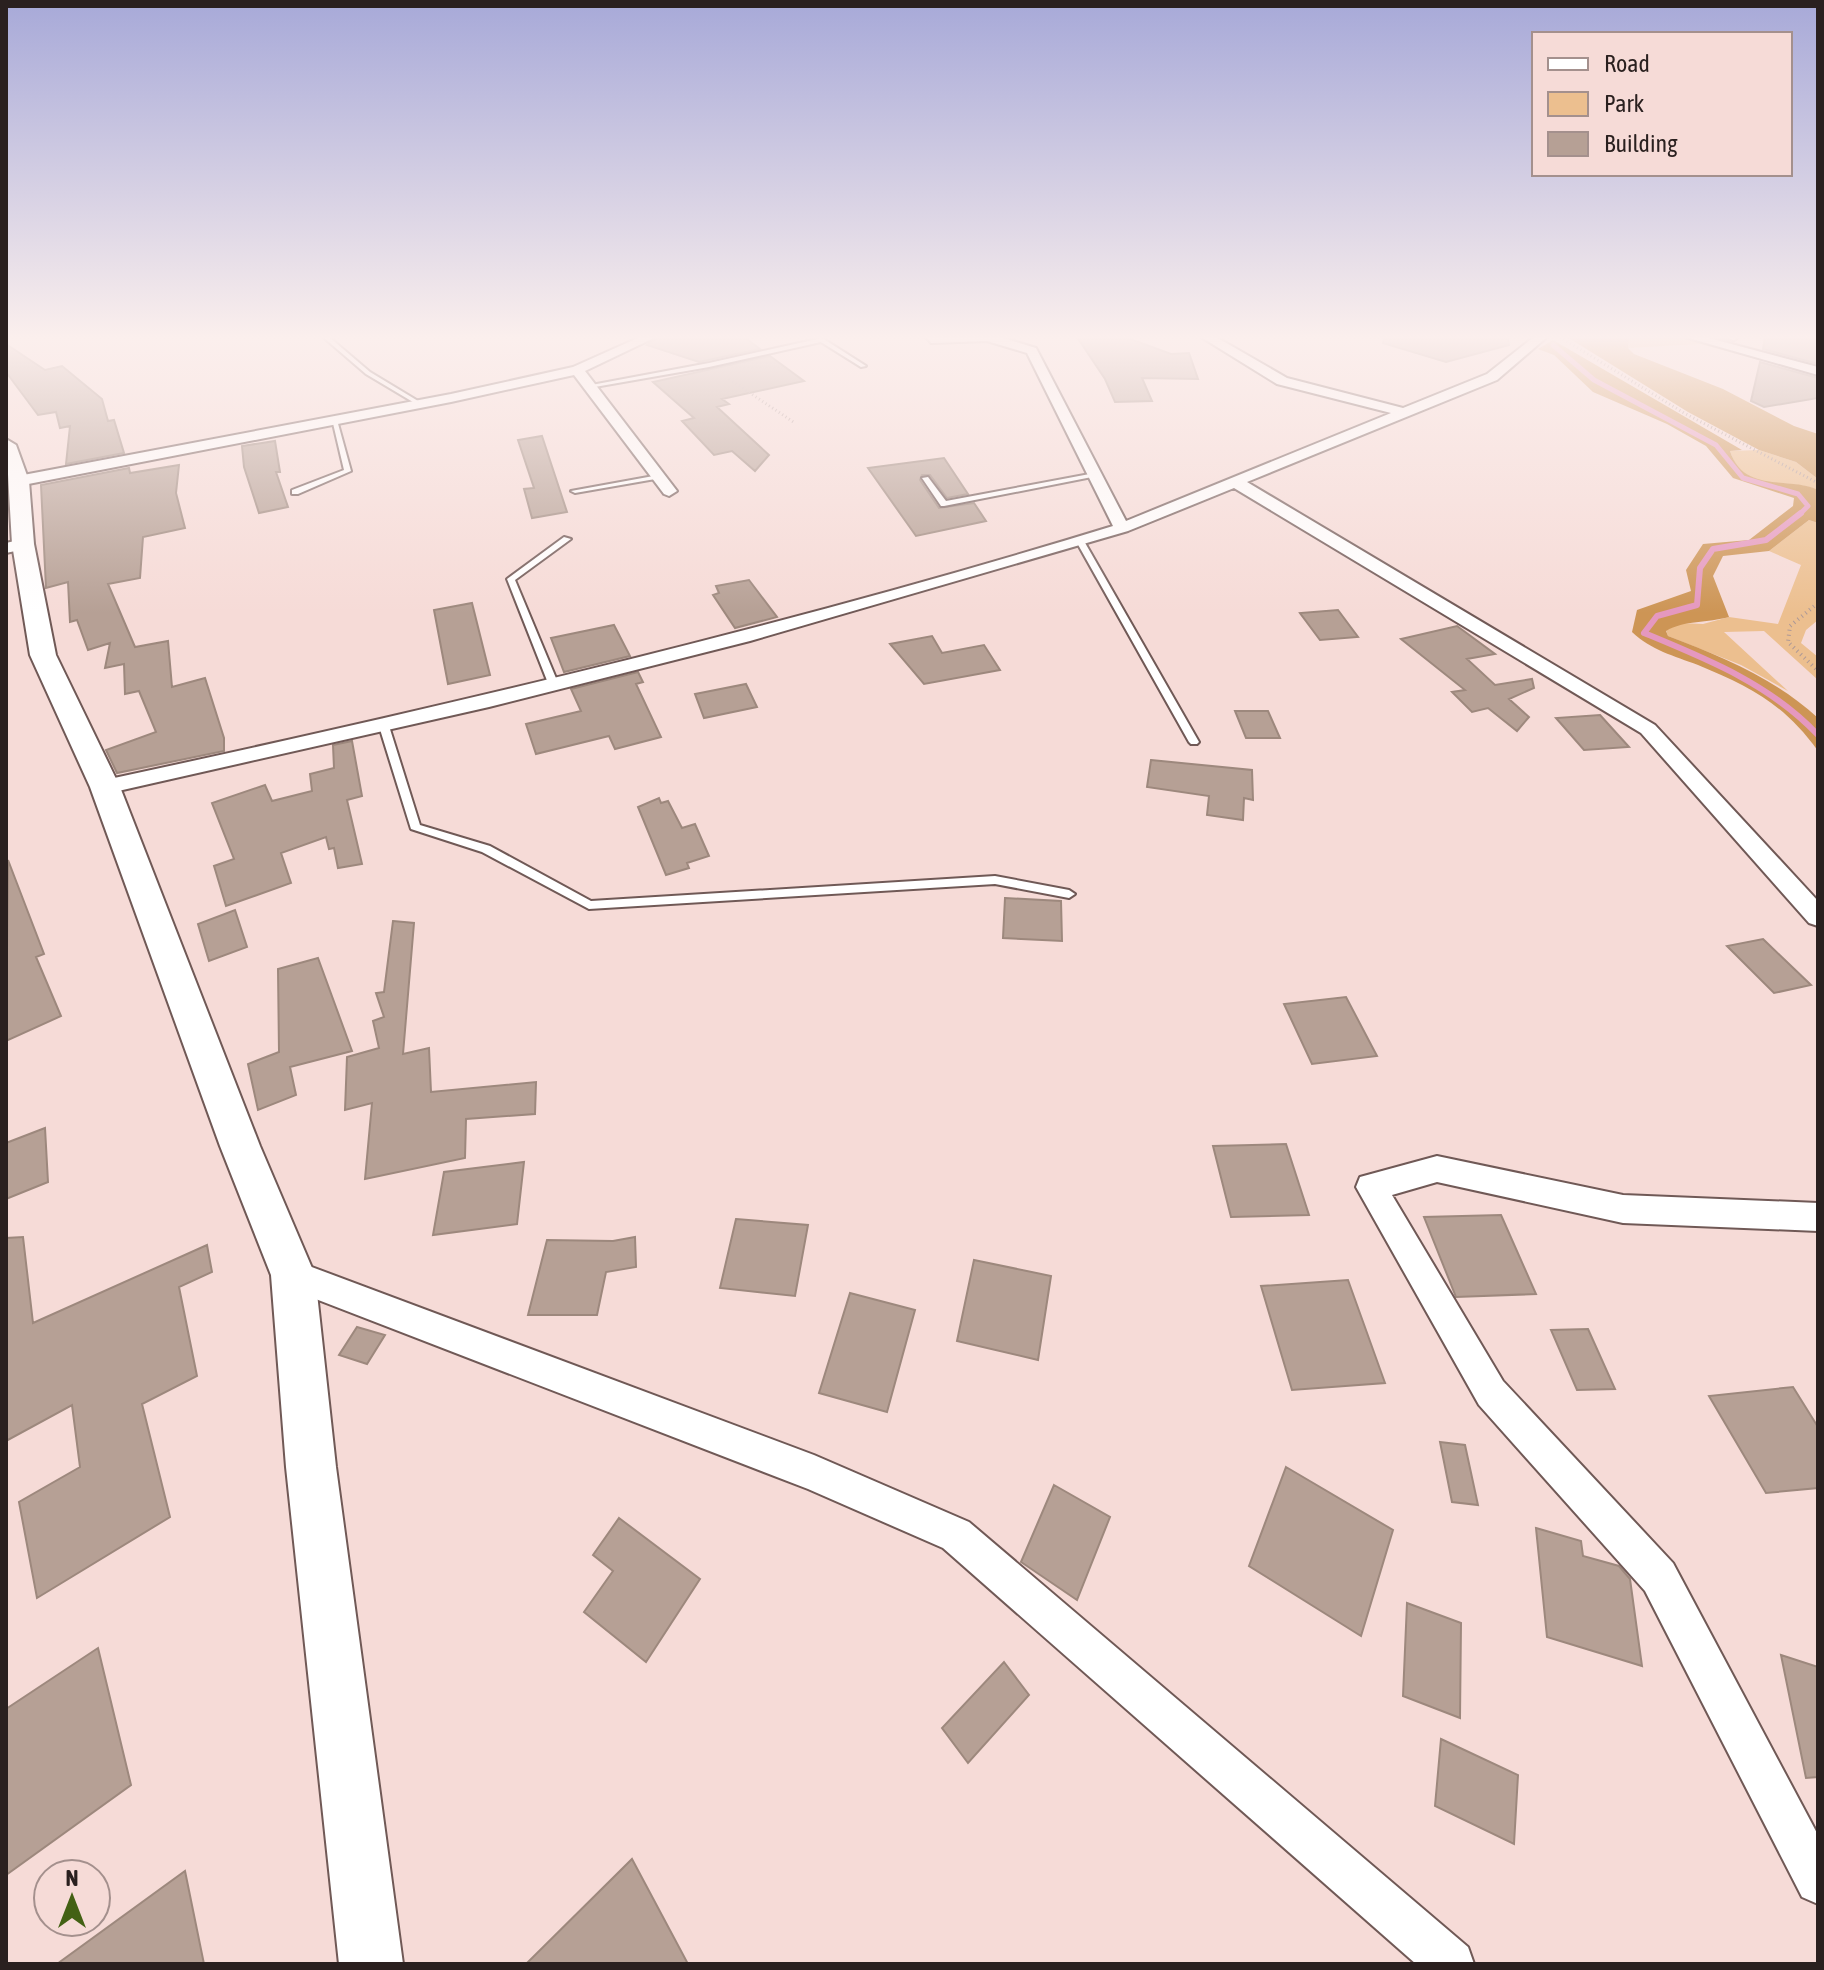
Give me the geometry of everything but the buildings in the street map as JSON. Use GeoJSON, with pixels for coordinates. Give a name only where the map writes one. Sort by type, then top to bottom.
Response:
{"type":"FeatureCollection","features":[{"type":"Feature","properties":{"kind":"main road"},"geometry":{"type":"LineString","coordinates":[[11,466],[14,546],[43,655],[105,787],[234,1131],[293,1275],[311,1467],[371,1964]]}},
{"type":"Feature","properties":{"kind":"street"},"geometry":{"type":"LineString","coordinates":[[11,466],[271,429]]}},
{"type":"Feature","properties":{"kind":"street"},"geometry":{"type":"LineString","coordinates":[[622,429],[669,491]]}},
{"type":"Feature","properties":{"kind":"street"},"geometry":{"type":"LineString","coordinates":[[1072,429],[1122,528]]}},
{"type":"Feature","properties":{"kind":"street"},"geometry":{"type":"LineString","coordinates":[[105,787],[384,726],[873,602],[1122,528],[1361,429]]}},
{"type":"Feature","properties":{"kind":"street"},"geometry":{"type":"LineString","coordinates":[[1236,482],[1648,729],[1818,917]]}},
{"type":"Feature","properties":{"kind":"street"},"geometry":{"type":"LineString","coordinates":[[1818,1217],[1623,1209],[1437,1169],[1371,1187],[1491,1393],[1659,1577],[1818,1881]]}},
{"type":"Feature","properties":{"kind":"street"},"geometry":{"type":"LineString","coordinates":[[293,1275],[814,1473],[956,1535],[1451,1964]]}},
{"type":"Feature","properties":{"kind":"lane"},"geometry":{"type":"LineString","coordinates":[[295,492],[348,471],[336,429]]}},
{"type":"Feature","properties":{"kind":"lane"},"geometry":{"type":"LineString","coordinates":[[926,478],[944,504],[1095,475]]}},
{"type":"Feature","properties":{"kind":"lane"},"geometry":{"type":"LineString","coordinates":[[575,491],[659,477]]}},
{"type":"Feature","properties":{"kind":"lane"},"geometry":{"type":"LineString","coordinates":[[553,683],[511,579],[567,539]]}},
{"type":"Feature","properties":{"kind":"lane"},"geometry":{"type":"LineString","coordinates":[[1080,541],[1194,742]]}},
{"type":"Feature","properties":{"kind":"lane"},"geometry":{"type":"LineString","coordinates":[[384,726],[415,827],[486,849],[589,905],[995,880],[1069,894]]}},
{"type":"Feature","properties":{"kind":"path"},"geometry":{"type":"LineString","coordinates":[[1715,429],[1818,483]]}},
{"type":"Feature","properties":{"kind":"path"},"geometry":{"type":"LineString","coordinates":[[1818,603],[1790,626],[1788,642],[1818,671]]}},
{"type":"Feature","properties":{"kind":"green space"},"geometry":{"type":"Polygon","coordinates":[[[1759,450],[1796,462],[1818,479],[1818,490],[1756,479],[1745,474],[1730,451],[1759,450]]]}},
{"type":"Feature","properties":{"kind":"green space"},"geometry":{"type":"Polygon","coordinates":[[[1809,520],[1818,523],[1818,620],[1806,630],[1801,643],[1818,657],[1818,680],[1764,631],[1724,632],[1788,691],[1741,665],[1668,636],[1666,630],[1680,623],[1703,624],[1729,617],[1778,624],[1801,565],[1769,551],[1809,520]]]}},
{"type":"Feature","properties":{"kind":"shaded area"},"geometry":{"type":"Polygon","coordinates":[[[1676,429],[1706,429],[1742,450],[1730,451],[1737,464],[1756,479],[1818,490],[1818,523],[1809,520],[1769,551],[1723,556],[1713,576],[1729,617],[1680,625],[1666,631],[1668,636],[1766,680],[1801,704],[1818,718],[1818,751],[1779,709],[1750,689],[1655,648],[1632,632],[1637,610],[1691,591],[1686,570],[1703,544],[1749,540],[1793,506],[1794,498],[1733,478],[1706,446],[1676,429]]]}},
{"type":"Feature","properties":{"kind":"shaded area"},"geometry":{"type":"Polygon","coordinates":[[[1720,429],[1803,429],[1818,434],[1818,479],[1796,462],[1759,450],[1720,429]]]}},
{"type":"Feature","properties":{"kind":"waterway"},"geometry":{"type":"LineString","coordinates":[[1686,429],[1716,445],[1743,478],[1798,494],[1808,506],[1801,513]]}},
{"type":"Feature","properties":{"kind":"waterway"},"geometry":{"type":"LineString","coordinates":[[1801,513],[1766,540],[1713,549],[1700,568],[1697,605],[1657,616],[1644,633],[1714,663],[1758,687],[1818,735]]}}]}
